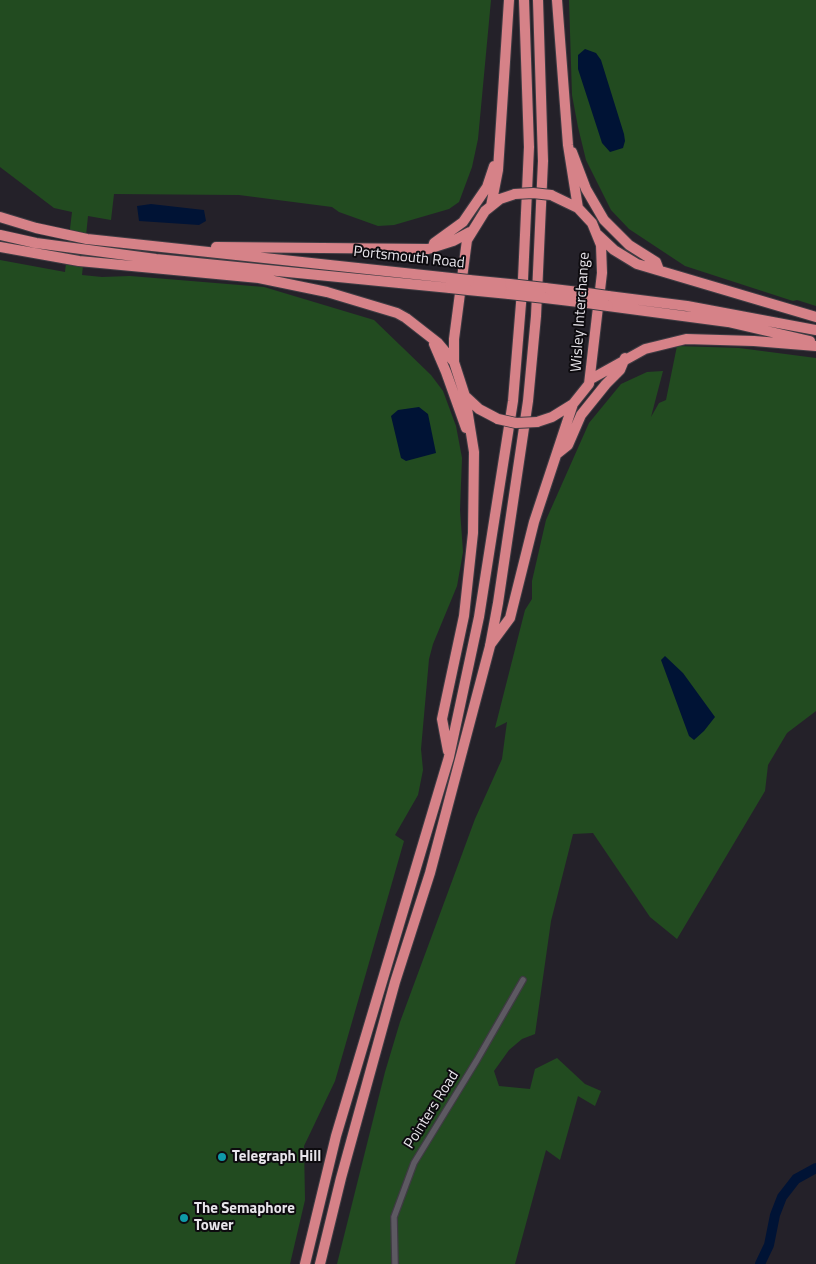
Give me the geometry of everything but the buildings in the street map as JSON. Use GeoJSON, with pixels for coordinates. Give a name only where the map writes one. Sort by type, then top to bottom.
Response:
{"type":"FeatureCollection","features":[{"type":"Feature","properties":{"kind":"highway"},"geometry":{"type":"LineString","coordinates":[[491,206],[496,187],[509,0]]}},
{"type":"Feature","properties":{"kind":"highway"},"geometry":{"type":"LineString","coordinates":[[305,1264],[336,1136],[449,757],[479,617],[512,401],[523,279],[529,147],[524,0]]}},
{"type":"Feature","properties":{"kind":"highway"},"geometry":{"type":"LineString","coordinates":[[320,1264],[341,1178],[395,982],[430,873],[490,646],[528,400],[536,316],[543,161],[538,0]]}},
{"type":"Feature","properties":{"kind":"highway"},"geometry":{"type":"LineString","coordinates":[[557,0],[568,145],[578,208]]}},
{"type":"Feature","properties":{"kind":"highway"},"geometry":{"type":"LineString","coordinates":[[568,145],[586,189],[604,220],[629,246],[656,262],[660,270]]}},
{"type":"Feature","properties":{"kind":"highway"},"geometry":{"type":"LineString","coordinates":[[428,249],[435,242],[450,234],[463,222],[486,187],[498,158]]}},
{"type":"Feature","properties":{"kind":"highway","name":"Wisley Interchange"},"geometry":{"type":"LineString","coordinates":[[515,194],[551,195],[578,208],[588,218],[598,235],[602,258],[591,379],[586,389],[573,404],[552,417],[537,422],[516,423],[498,419],[480,409],[466,396],[454,362],[464,250],[470,232],[491,206],[515,194]]}},
{"type":"Feature","properties":{"kind":"highway","name":"Portsmouth Road"},"geometry":{"type":"LineString","coordinates":[[0,217],[36,228],[87,239],[193,250],[608,301],[728,322],[816,342]]}},
{"type":"Feature","properties":{"kind":"highway"},"geometry":{"type":"LineString","coordinates":[[193,250],[240,246],[428,249],[453,241],[470,232]]}},
{"type":"Feature","properties":{"kind":"highway","name":"Portsmouth Road"},"geometry":{"type":"LineString","coordinates":[[0,235],[36,243],[156,259],[451,283]]}},
{"type":"Feature","properties":{"kind":"highway"},"geometry":{"type":"LineString","coordinates":[[598,235],[614,250],[630,260],[816,317]]}},
{"type":"Feature","properties":{"kind":"highway"},"geometry":{"type":"LineString","coordinates":[[0,247],[53,258],[234,275],[293,284],[327,292],[397,313],[430,336],[454,362]]}},
{"type":"Feature","properties":{"kind":"highway","name":"Portsmouth Road"},"geometry":{"type":"LineString","coordinates":[[608,301],[687,306],[816,330]]}},
{"type":"Feature","properties":{"kind":"highway"},"geometry":{"type":"LineString","coordinates":[[430,336],[464,418],[467,437],[474,452]]}},
{"type":"Feature","properties":{"kind":"highway"},"geometry":{"type":"LineString","coordinates":[[591,379],[625,358],[657,344],[686,339],[754,340],[816,346]]}},
{"type":"Feature","properties":{"kind":"highway"},"geometry":{"type":"LineString","coordinates":[[558,453],[568,445],[581,415],[620,370],[625,358]]}},
{"type":"Feature","properties":{"kind":"highway"},"geometry":{"type":"LineString","coordinates":[[449,757],[442,719],[461,636],[471,569],[475,501],[474,452],[466,396]]}},
{"type":"Feature","properties":{"kind":"highway"},"geometry":{"type":"LineString","coordinates":[[490,646],[510,618],[534,522],[573,404]]}},
{"type":"Feature","properties":{"kind":"street","name":"Pointers Road"},"geometry":{"type":"LineString","coordinates":[[394,1264],[394,1217],[414,1163],[478,1060],[523,980]]}},
{"type":"Feature","properties":{"kind":"green space"},"geometry":{"type":"Polygon","coordinates":[[[0,0],[491,0],[478,139],[472,167],[459,202],[449,209],[394,225],[378,226],[339,212],[332,207],[239,195],[114,194],[111,220],[88,216],[82,275],[102,277],[130,276],[264,287],[374,320],[431,375],[443,391],[456,426],[462,458],[460,510],[463,552],[457,586],[433,644],[429,659],[421,749],[423,770],[418,795],[395,835],[404,841],[335,1081],[304,1146],[305,1200],[290,1264],[0,1264],[0,260],[65,272],[72,212],[54,208],[0,167],[0,0]]]}},
{"type":"Feature","properties":{"kind":"green space"},"geometry":{"type":"Polygon","coordinates":[[[569,0],[816,0],[816,306],[797,300],[793,301],[685,266],[629,229],[611,210],[586,160],[578,127],[572,95],[569,0]]]}},
{"type":"Feature","properties":{"kind":"green space"},"geometry":{"type":"Polygon","coordinates":[[[677,346],[739,348],[816,358],[816,711],[787,733],[768,765],[765,791],[677,939],[650,917],[593,833],[573,834],[551,921],[535,1034],[522,1039],[509,1050],[494,1071],[499,1086],[530,1089],[535,1069],[557,1058],[585,1084],[601,1091],[595,1106],[578,1096],[560,1160],[546,1150],[515,1264],[337,1264],[385,1072],[400,1022],[475,819],[502,759],[507,722],[495,728],[525,610],[532,599],[532,581],[546,520],[589,423],[621,384],[647,372],[663,371],[651,417],[659,403],[666,400],[677,346]]]}},
{"type":"Feature","properties":{"kind":"water"},"geometry":{"type":"Polygon","coordinates":[[[585,49],[596,53],[601,60],[624,134],[623,148],[610,152],[602,143],[578,69],[578,55],[585,49]]]}},
{"type":"Feature","properties":{"kind":"water"},"geometry":{"type":"Polygon","coordinates":[[[151,204],[204,210],[206,221],[199,225],[139,221],[137,206],[151,204]]]}},
{"type":"Feature","properties":{"kind":"water"},"geometry":{"type":"Polygon","coordinates":[[[419,407],[428,414],[436,453],[406,461],[401,458],[391,416],[398,410],[419,407]]]}},
{"type":"Feature","properties":{"kind":"water"},"geometry":{"type":"Polygon","coordinates":[[[665,656],[683,673],[715,717],[694,740],[689,736],[661,660],[665,656]]]}},
{"type":"Feature","properties":{"kind":"waterway"},"geometry":{"type":"LineString","coordinates":[[760,1264],[769,1245],[775,1215],[782,1197],[796,1179],[816,1168]]}},
{"type":"Feature","properties":{"kind":"place","name":"Telegraph Hill"},"geometry":{"type":"Point","coordinates":[222,1157]}},
{"type":"Feature","properties":{"kind":"place","name":"The Semaphore Tower"},"geometry":{"type":"Point","coordinates":[184,1218]}}]}
